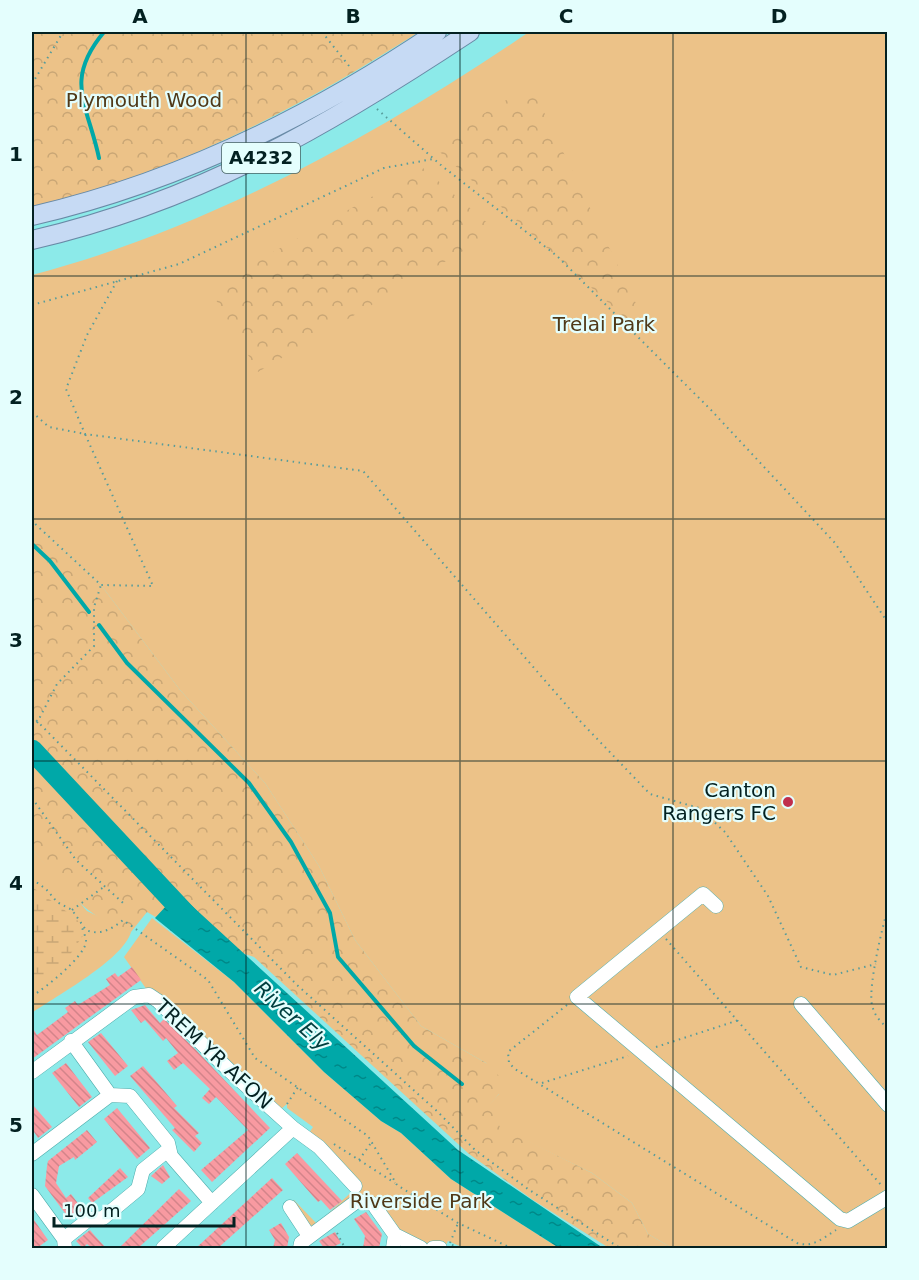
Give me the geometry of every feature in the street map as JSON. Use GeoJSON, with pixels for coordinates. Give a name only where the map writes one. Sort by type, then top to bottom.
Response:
{"type":"FeatureCollection","features":[{"type":"Feature","properties":{"kind":"main road","name":"A4232"},"geometry":{"type":"LineString","coordinates":[[32,216],[115,193],[219,154],[341,93],[437,32]]}},
{"type":"Feature","properties":{"kind":"main road","name":"A4232"},"geometry":{"type":"LineString","coordinates":[[32,240],[143,208],[240,168],[348,111],[470,32]]}},
{"type":"Feature","properties":{"kind":"street"},"geometry":{"type":"LineString","coordinates":[[716,906],[703,894],[577,997],[840,1219],[848,1221],[888,1195]]}},
{"type":"Feature","properties":{"kind":"street","name":"TREM YR AFON"},"geometry":{"type":"LineString","coordinates":[[32,1071],[134,997],[149,995],[293,1128],[319,1147],[355,1186]]}},
{"type":"Feature","properties":{"kind":"street"},"geometry":{"type":"LineString","coordinates":[[801,1004],[888,1105]]}},
{"type":"Feature","properties":{"kind":"street"},"geometry":{"type":"LineString","coordinates":[[71,1041],[110,1095]]}},
{"type":"Feature","properties":{"kind":"street"},"geometry":{"type":"LineString","coordinates":[[32,1154],[110,1095],[130,1096],[168,1143],[168,1150],[212,1203]]}},
{"type":"Feature","properties":{"kind":"street"},"geometry":{"type":"LineString","coordinates":[[163,1248],[293,1128]]}},
{"type":"Feature","properties":{"kind":"street"},"geometry":{"type":"LineString","coordinates":[[32,1195],[62,1245],[89,1219],[103,1218],[138,1189],[143,1170],[168,1150]]}},
{"type":"Feature","properties":{"kind":"street"},"geometry":{"type":"LineString","coordinates":[[300,1248],[301,1243],[309,1236],[331,1223],[352,1203],[369,1202],[394,1242],[421,1248]]}},
{"type":"Feature","properties":{"kind":"street"},"geometry":{"type":"LineString","coordinates":[[290,1207],[309,1236]]}},
{"type":"Feature","properties":{"kind":"street"},"geometry":{"type":"LineString","coordinates":[[433,1248],[447,1244]]}},
{"type":"Feature","properties":{"kind":"path"},"geometry":{"type":"LineString","coordinates":[[32,84],[63,32]]}},
{"type":"Feature","properties":{"kind":"path"},"geometry":{"type":"LineString","coordinates":[[322,32],[349,66]]}},
{"type":"Feature","properties":{"kind":"path"},"geometry":{"type":"LineString","coordinates":[[377,109],[434,159],[557,256],[711,410],[835,543],[888,623]]}},
{"type":"Feature","properties":{"kind":"path"},"geometry":{"type":"LineString","coordinates":[[32,305],[179,264],[384,168],[434,159]]}},
{"type":"Feature","properties":{"kind":"path"},"geometry":{"type":"LineString","coordinates":[[32,521],[101,585],[153,586],[66,389],[87,335],[117,281]]}},
{"type":"Feature","properties":{"kind":"path"},"geometry":{"type":"LineString","coordinates":[[32,412],[49,427],[85,434],[363,471],[581,722],[650,794],[699,808],[725,832],[768,896],[801,967],[833,975],[876,964]]}},
{"type":"Feature","properties":{"kind":"path"},"geometry":{"type":"LineString","coordinates":[[37,723],[57,684],[94,646],[94,607],[101,585]]}},
{"type":"Feature","properties":{"kind":"path"},"geometry":{"type":"LineString","coordinates":[[32,716],[297,985],[438,1112],[475,1150],[528,1189],[620,1248]]}},
{"type":"Feature","properties":{"kind":"path"},"geometry":{"type":"LineString","coordinates":[[32,798],[76,860],[123,903]]}},
{"type":"Feature","properties":{"kind":"path"},"geometry":{"type":"LineString","coordinates":[[32,879],[46,889],[57,902],[72,910],[82,927],[86,943],[82,952],[44,989],[32,996]]}},
{"type":"Feature","properties":{"kind":"path"},"geometry":{"type":"LineString","coordinates":[[72,910],[105,886]]}},
{"type":"Feature","properties":{"kind":"path"},"geometry":{"type":"LineString","coordinates":[[888,908],[880,935],[872,1004],[880,1023],[888,1028]]}},
{"type":"Feature","properties":{"kind":"path"},"geometry":{"type":"LineString","coordinates":[[82,927],[90,932],[100,932],[112,929],[123,920],[208,980],[255,1058],[368,1136],[397,1185]]}},
{"type":"Feature","properties":{"kind":"path"},"geometry":{"type":"LineString","coordinates":[[659,930],[888,1195]]}},
{"type":"Feature","properties":{"kind":"path"},"geometry":{"type":"LineString","coordinates":[[577,997],[508,1052],[509,1063],[797,1243],[805,1246],[816,1243],[848,1221]]}},
{"type":"Feature","properties":{"kind":"path"},"geometry":{"type":"LineString","coordinates":[[287,1104],[298,1087]]}},
{"type":"Feature","properties":{"kind":"path"},"geometry":{"type":"LineString","coordinates":[[330,1141],[458,1223],[511,1248]]}},
{"type":"Feature","properties":{"kind":"path"},"geometry":{"type":"LineString","coordinates":[[359,1160],[371,1143]]}},
{"type":"Feature","properties":{"kind":"path"},"geometry":{"type":"LineString","coordinates":[[331,1223],[345,1248]]}},
{"type":"Feature","properties":{"kind":"path"},"geometry":{"type":"LineString","coordinates":[[458,1223],[447,1244],[460,1248]]}},
{"type":"Feature","properties":{"kind":"green space","name":"Plymouth Wood"},"geometry":{"type":"Polygon","coordinates":[[[32,32],[419,32],[326,88],[233,136],[136,176],[32,207],[32,32]]]}},
{"type":"Feature","properties":{"kind":"green space","name":"Trelai Park"},"geometry":{"type":"Polygon","coordinates":[[[529,32],[887,32],[886,1248],[672,1248],[648,1234],[632,1203],[592,1173],[500,1128],[488,1106],[499,1094],[486,1063],[421,1026],[355,940],[319,866],[265,783],[180,690],[101,585],[32,521],[32,275],[98,256],[227,205],[352,142],[413,107],[529,32]]]}},
{"type":"Feature","properties":{"kind":"green space"},"geometry":{"type":"Polygon","coordinates":[[[531,85],[643,318],[632,324],[432,145],[531,85]]]}},
{"type":"Feature","properties":{"kind":"green space"},"geometry":{"type":"Polygon","coordinates":[[[423,168],[497,231],[258,372],[209,288],[423,168]]]}},
{"type":"Feature","properties":{"kind":"green space"},"geometry":{"type":"Polygon","coordinates":[[[32,521],[101,585],[180,690],[265,783],[319,866],[355,940],[421,1026],[486,1063],[505,1082],[489,1106],[500,1127],[592,1173],[632,1203],[648,1234],[672,1248],[609,1248],[533,1200],[469,1154],[254,957],[185,934],[147,912],[131,932],[100,919],[64,887],[32,849],[32,521]]]}},
{"type":"Feature","properties":{"kind":"green space"},"geometry":{"type":"Polygon","coordinates":[[[32,849],[87,911],[131,932],[116,954],[32,1013],[32,849]]]}},
{"type":"Feature","properties":{"kind":"green space"},"geometry":{"type":"Polygon","coordinates":[[[32,887],[77,919],[84,934],[63,965],[32,987],[32,887]]]}},
{"type":"Feature","properties":{"kind":"green space","name":"Riverside Park"},"geometry":{"type":"Polygon","coordinates":[[[152,918],[234,982],[324,1072],[381,1121],[401,1133],[451,1179],[559,1248],[464,1248],[448,1241],[446,1245],[425,1245],[396,1229],[375,1200],[314,1228],[285,1210],[294,1200],[317,1224],[359,1185],[309,1133],[313,1127],[287,1108],[287,1104],[281,1109],[147,990],[124,957],[152,918]]]}},
{"type":"Feature","properties":{"kind":"water"},"geometry":{"type":"Polygon","coordinates":[[[178,893],[458,1150],[603,1248],[559,1248],[451,1179],[401,1133],[381,1121],[324,1072],[234,982],[155,918],[178,893]]]}},
{"type":"Feature","properties":{"kind":"building"},"geometry":{"type":"Polygon","coordinates":[[[132,967],[141,980],[32,1059],[32,1027],[37,1035],[68,1012],[65,1008],[75,1001],[78,1005],[110,985],[106,979],[115,973],[118,977],[132,967]]]}},
{"type":"Feature","properties":{"kind":"building"},"geometry":{"type":"Polygon","coordinates":[[[145,1005],[160,1023],[164,1019],[195,1049],[270,1128],[212,1182],[201,1170],[248,1130],[216,1097],[209,1104],[202,1098],[210,1089],[183,1063],[174,1070],[167,1061],[178,1053],[166,1038],[163,1041],[145,1020],[141,1023],[131,1010],[145,1005]]]}},
{"type":"Feature","properties":{"kind":"building"},"geometry":{"type":"Polygon","coordinates":[[[101,1033],[128,1066],[115,1076],[88,1042],[101,1033]]]}},
{"type":"Feature","properties":{"kind":"building"},"geometry":{"type":"Polygon","coordinates":[[[66,1063],[92,1097],[79,1107],[52,1073],[66,1063]]]}},
{"type":"Feature","properties":{"kind":"building"},"geometry":{"type":"Polygon","coordinates":[[[143,1066],[177,1106],[174,1108],[199,1133],[195,1136],[202,1143],[194,1152],[172,1130],[175,1128],[130,1076],[143,1066]]]}},
{"type":"Feature","properties":{"kind":"building"},"geometry":{"type":"Polygon","coordinates":[[[32,1104],[52,1127],[38,1138],[32,1129],[32,1104]]]}},
{"type":"Feature","properties":{"kind":"building"},"geometry":{"type":"Polygon","coordinates":[[[117,1108],[150,1148],[137,1159],[104,1119],[117,1108]]]}},
{"type":"Feature","properties":{"kind":"building"},"geometry":{"type":"Polygon","coordinates":[[[87,1130],[97,1142],[75,1160],[74,1157],[59,1166],[56,1183],[66,1198],[71,1194],[83,1210],[70,1220],[45,1186],[47,1166],[48,1161],[87,1130]]]}},
{"type":"Feature","properties":{"kind":"building"},"geometry":{"type":"Polygon","coordinates":[[[297,1153],[342,1201],[330,1210],[321,1200],[318,1202],[285,1164],[297,1153]]]}},
{"type":"Feature","properties":{"kind":"building"},"geometry":{"type":"Polygon","coordinates":[[[163,1165],[170,1177],[162,1184],[151,1176],[163,1165]]]}},
{"type":"Feature","properties":{"kind":"building"},"geometry":{"type":"Polygon","coordinates":[[[120,1168],[128,1177],[92,1203],[88,1198],[120,1168]]]}},
{"type":"Feature","properties":{"kind":"building"},"geometry":{"type":"Polygon","coordinates":[[[272,1178],[283,1190],[218,1248],[196,1248],[272,1178]]]}},
{"type":"Feature","properties":{"kind":"building"},"geometry":{"type":"Polygon","coordinates":[[[179,1189],[191,1201],[138,1248],[119,1248],[179,1189]]]}},
{"type":"Feature","properties":{"kind":"building"},"geometry":{"type":"Polygon","coordinates":[[[366,1212],[382,1234],[379,1248],[363,1248],[365,1236],[354,1219],[366,1212]]]}},
{"type":"Feature","properties":{"kind":"building"},"geometry":{"type":"Polygon","coordinates":[[[32,1217],[48,1240],[37,1248],[32,1244],[32,1217]]]}},
{"type":"Feature","properties":{"kind":"building"},"geometry":{"type":"Polygon","coordinates":[[[281,1223],[289,1237],[287,1248],[273,1248],[275,1240],[269,1230],[281,1223]]]}},
{"type":"Feature","properties":{"kind":"building"},"geometry":{"type":"Polygon","coordinates":[[[90,1230],[106,1248],[92,1248],[87,1244],[83,1248],[76,1241],[90,1230]]]}},
{"type":"Feature","properties":{"kind":"building"},"geometry":{"type":"Polygon","coordinates":[[[335,1232],[341,1243],[331,1248],[324,1248],[319,1241],[335,1232]]]}},
{"type":"Feature","properties":{"kind":"waterway"},"geometry":{"type":"LineString","coordinates":[[99,158],[85,108],[82,79],[84,65],[104,32]]}},
{"type":"Feature","properties":{"kind":"waterway"},"geometry":{"type":"LineString","coordinates":[[32,544],[50,561],[89,612]]}},
{"type":"Feature","properties":{"kind":"waterway"},"geometry":{"type":"LineString","coordinates":[[99,625],[127,663],[249,783],[291,842],[330,913],[338,957],[414,1046],[462,1084]]}},
{"type":"Feature","properties":{"kind":"waterway","name":"River Ely"},"geometry":{"type":"LineString","coordinates":[[32,750],[192,921]]}},
{"type":"Feature","properties":{"kind":"place","name":"Canton Rangers FC"},"geometry":{"type":"Point","coordinates":[788,802]}}]}
